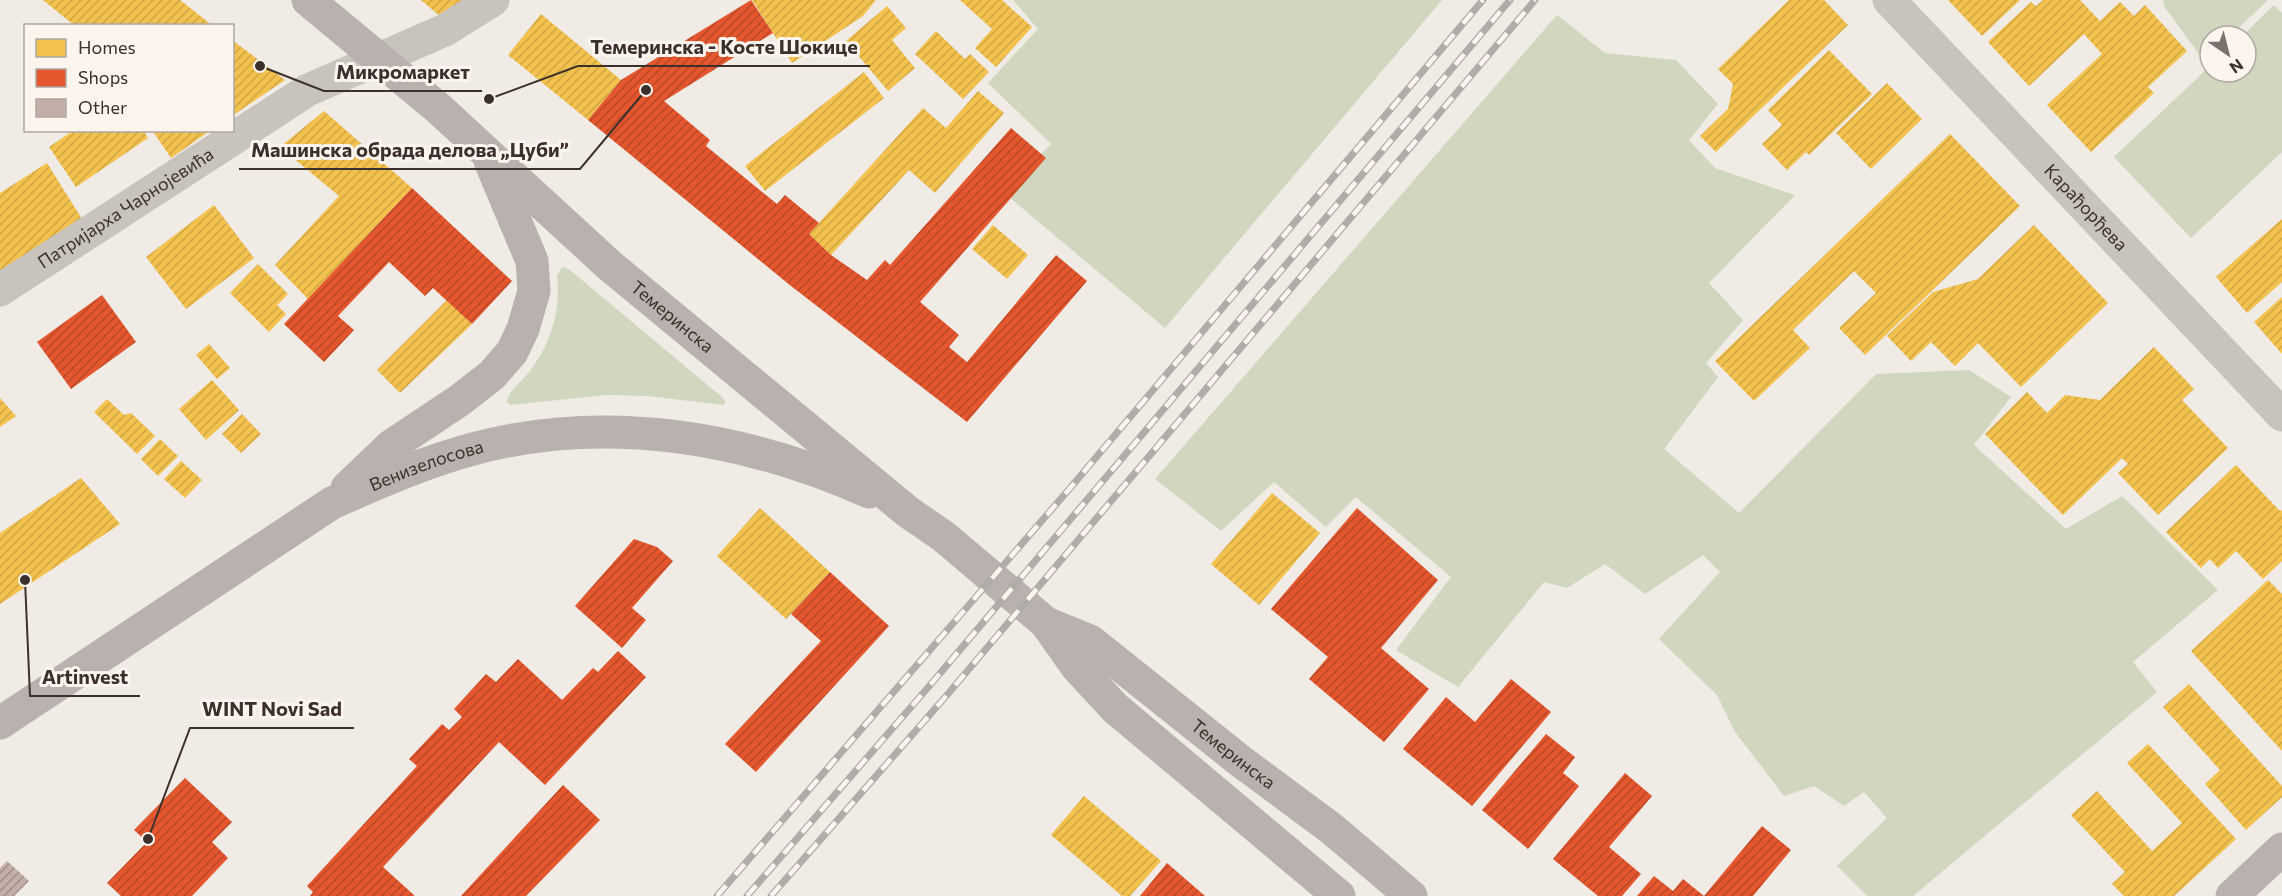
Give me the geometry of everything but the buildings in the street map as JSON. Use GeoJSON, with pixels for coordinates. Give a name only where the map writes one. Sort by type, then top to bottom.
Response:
{"type":"FeatureCollection","features":[{"type":"Feature","properties":{"kind":"main road","name":"Темеринска"},"geometry":{"type":"LineString","coordinates":[[308,0],[380,59],[487,153],[609,265],[908,512],[943,536],[1046,623],[1077,667],[1115,708],[1339,896]]}},
{"type":"Feature","properties":{"kind":"main road"},"geometry":{"type":"LineString","coordinates":[[332,503],[391,446],[460,400],[492,375],[512,352],[523,329],[534,291],[532,261],[487,153]]}},
{"type":"Feature","properties":{"kind":"main road","name":"Венизелосова"},"geometry":{"type":"LineString","coordinates":[[0,723],[332,503],[426,464],[473,448],[583,432],[637,432],[697,438],[790,462],[848,483],[908,512]]}},
{"type":"Feature","properties":{"kind":"main road","name":"Темеринска"},"geometry":{"type":"LineString","coordinates":[[1046,623],[1090,641],[1239,760],[1332,829],[1412,896]]}},
{"type":"Feature","properties":{"kind":"main road"},"geometry":{"type":"LineString","coordinates":[[2232,896],[2282,849]]}},
{"type":"Feature","properties":{"kind":"street","name":"Патријарха Чарнојевића"},"geometry":{"type":"LineString","coordinates":[[0,290],[308,90],[445,30],[493,0]]}},
{"type":"Feature","properties":{"kind":"street","name":"Карађорђева"},"geometry":{"type":"LineString","coordinates":[[1889,0],[2282,415]]}},
{"type":"Feature","properties":{"kind":"green space"},"geometry":{"type":"Polygon","coordinates":[[[1013,0],[1442,0],[1165,328],[1003,192],[1051,144],[988,83],[1038,29],[1013,0]]]}},
{"type":"Feature","properties":{"kind":"green space"},"geometry":{"type":"Polygon","coordinates":[[[2163,0],[2268,0],[2243,24],[2198,24],[2198,53],[2164,6],[2163,0]]]}},
{"type":"Feature","properties":{"kind":"green space"},"geometry":{"type":"Polygon","coordinates":[[[2274,5],[2282,13],[2282,152],[2191,238],[2114,157],[2198,77],[2198,84],[2258,84],[2258,24],[2254,24],[2274,5]]]}},
{"type":"Feature","properties":{"kind":"green space"},"geometry":{"type":"Polygon","coordinates":[[[1557,15],[1605,53],[1676,60],[1718,104],[1689,140],[1715,168],[1795,195],[1709,283],[1743,320],[1706,363],[1718,377],[1664,449],[1739,513],[1876,374],[1969,370],[2011,397],[1974,445],[2066,529],[2122,496],[2218,590],[2133,662],[2157,692],[1913,896],[1867,896],[1837,866],[1887,818],[1864,792],[1844,806],[1814,786],[1784,796],[1735,732],[1717,695],[1659,639],[1720,572],[1703,555],[1645,594],[1605,564],[1567,588],[1544,582],[1458,687],[1396,650],[1451,577],[1356,497],[1326,527],[1274,482],[1221,531],[1155,479],[1557,15]]]}},
{"type":"Feature","properties":{"kind":"green space"},"geometry":{"type":"Polygon","coordinates":[[[563,267],[570,270],[723,398],[724,405],[647,396],[607,395],[510,405],[507,402],[510,394],[537,361],[549,338],[556,314],[557,275],[563,267]]]}},
{"type":"Feature","properties":{"kind":"railway"},"geometry":{"type":"LineString","coordinates":[[717,896],[1071,487],[1483,0]]}},
{"type":"Feature","properties":{"kind":"railway"},"geometry":{"type":"LineString","coordinates":[[747,896],[931,684],[1510,0]]}},
{"type":"Feature","properties":{"kind":"railway"},"geometry":{"type":"LineString","coordinates":[[771,896],[947,695],[1535,0]]}},
{"type":"Feature","properties":{"kind":"place","name":"Микромаркет"},"geometry":{"type":"Point","coordinates":[260,66]}},
{"type":"Feature","properties":{"kind":"place","name":"Машинска обрада делова „Цуби”"},"geometry":{"type":"Point","coordinates":[646,90]}},
{"type":"Feature","properties":{"kind":"place","name":"Темеринска - Косте Шокице"},"geometry":{"type":"Point","coordinates":[489,99]}},
{"type":"Feature","properties":{"kind":"place","name":"Artinvest"},"geometry":{"type":"Point","coordinates":[25,580]}},
{"type":"Feature","properties":{"kind":"place","name":"WINT Novi Sad"},"geometry":{"type":"Point","coordinates":[148,839]}}]}
